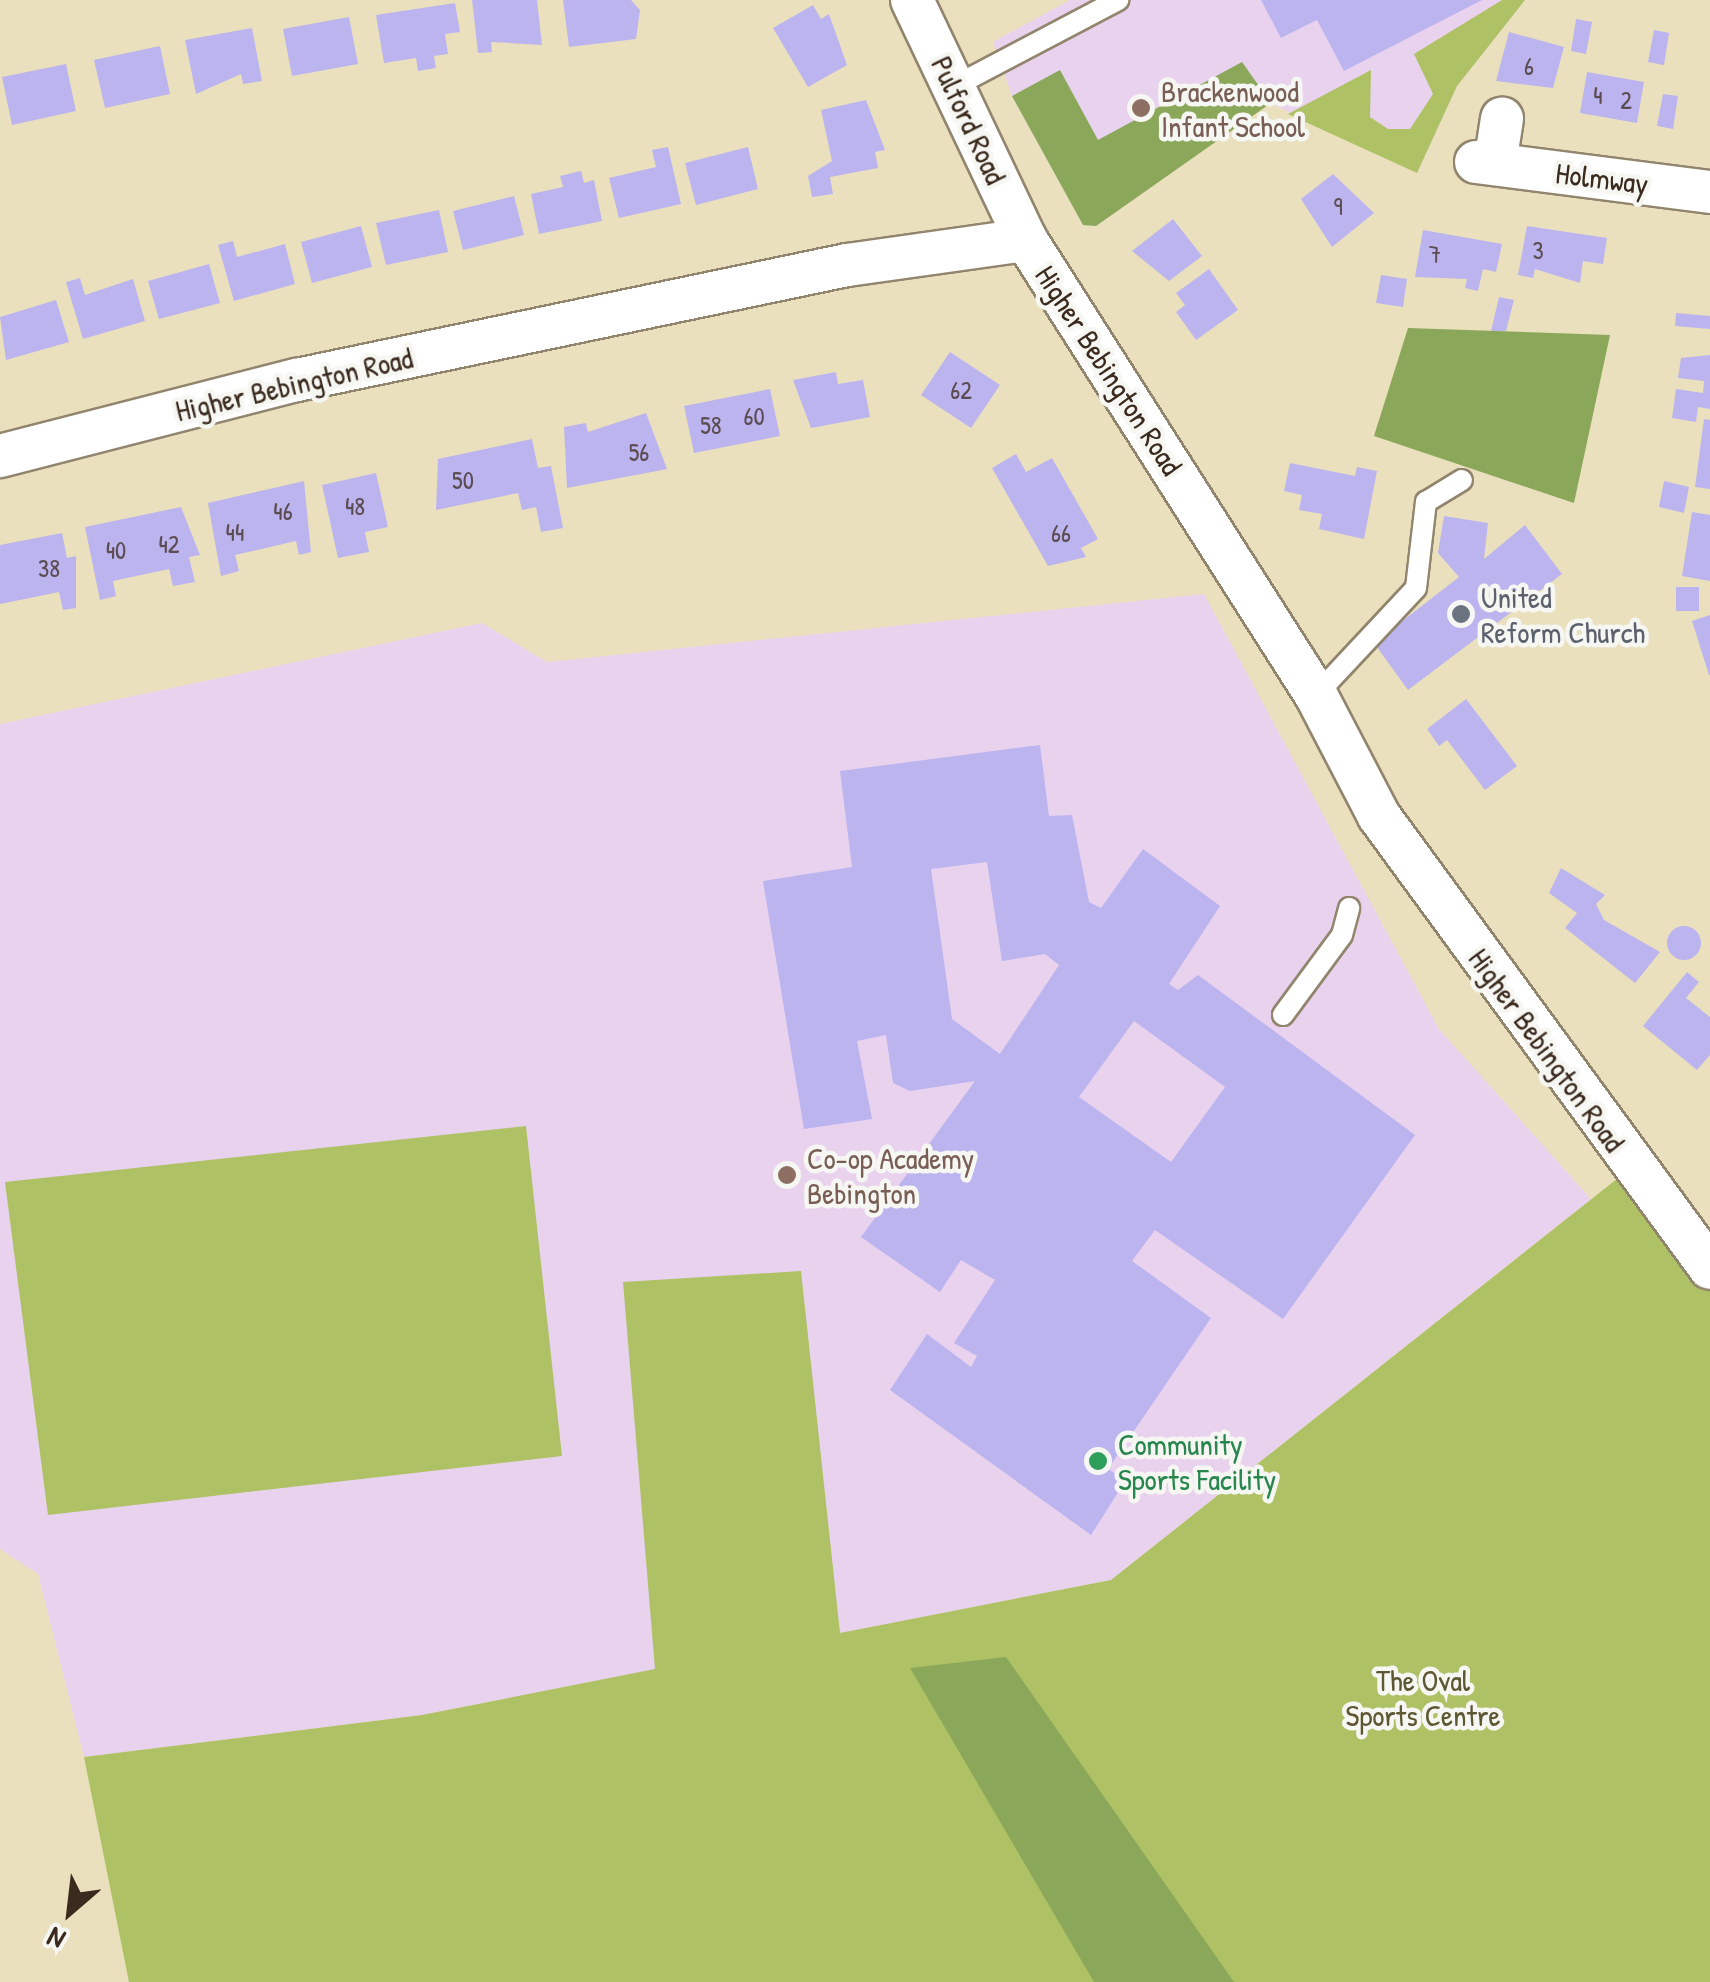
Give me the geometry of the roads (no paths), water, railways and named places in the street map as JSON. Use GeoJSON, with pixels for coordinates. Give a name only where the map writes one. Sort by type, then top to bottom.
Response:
{"type":"FeatureCollection","features":[{"type":"Feature","properties":{"kind":"street","name":"Pulford Road"},"geometry":{"type":"LineString","coordinates":[[912,0],[1026,240]]}},
{"type":"Feature","properties":{"kind":"street","name":"Holmway"},"geometry":{"type":"LineString","coordinates":[[1502,118],[1485,163],[1710,192]]}},
{"type":"Feature","properties":{"kind":"street","name":"Higher Bebington Road"},"geometry":{"type":"LineString","coordinates":[[0,456],[297,380],[848,265],[1026,240],[1316,696],[1379,816],[1710,1268]]}},
{"type":"Feature","properties":{"kind":"lane"},"geometry":{"type":"LineString","coordinates":[[953,87],[1118,0]]}},
{"type":"Feature","properties":{"kind":"lane"},"geometry":{"type":"LineString","coordinates":[[1316,696],[1416,588],[1426,502],[1462,480]]}},
{"type":"Feature","properties":{"kind":"lane"},"geometry":{"type":"LineString","coordinates":[[1282,1016],[1342,936],[1349,908]]}},
{"type":"Feature","properties":{"kind":"place","name":"Brackenwood Infant School"},"geometry":{"type":"Point","coordinates":[1141,108]}},
{"type":"Feature","properties":{"kind":"place","name":"United Reform Church"},"geometry":{"type":"Point","coordinates":[1461,614]}},
{"type":"Feature","properties":{"kind":"place","name":"Co-op Academy Bebington"},"geometry":{"type":"Point","coordinates":[787,1175]}},
{"type":"Feature","properties":{"kind":"place","name":"Community Sports Facility"},"geometry":{"type":"Point","coordinates":[1098,1461]}},
{"type":"Feature","properties":{"kind":"park label","name":"The Oval Sports Centre"},"geometry":{"type":"Point","coordinates":[1423,1697]}}]}
